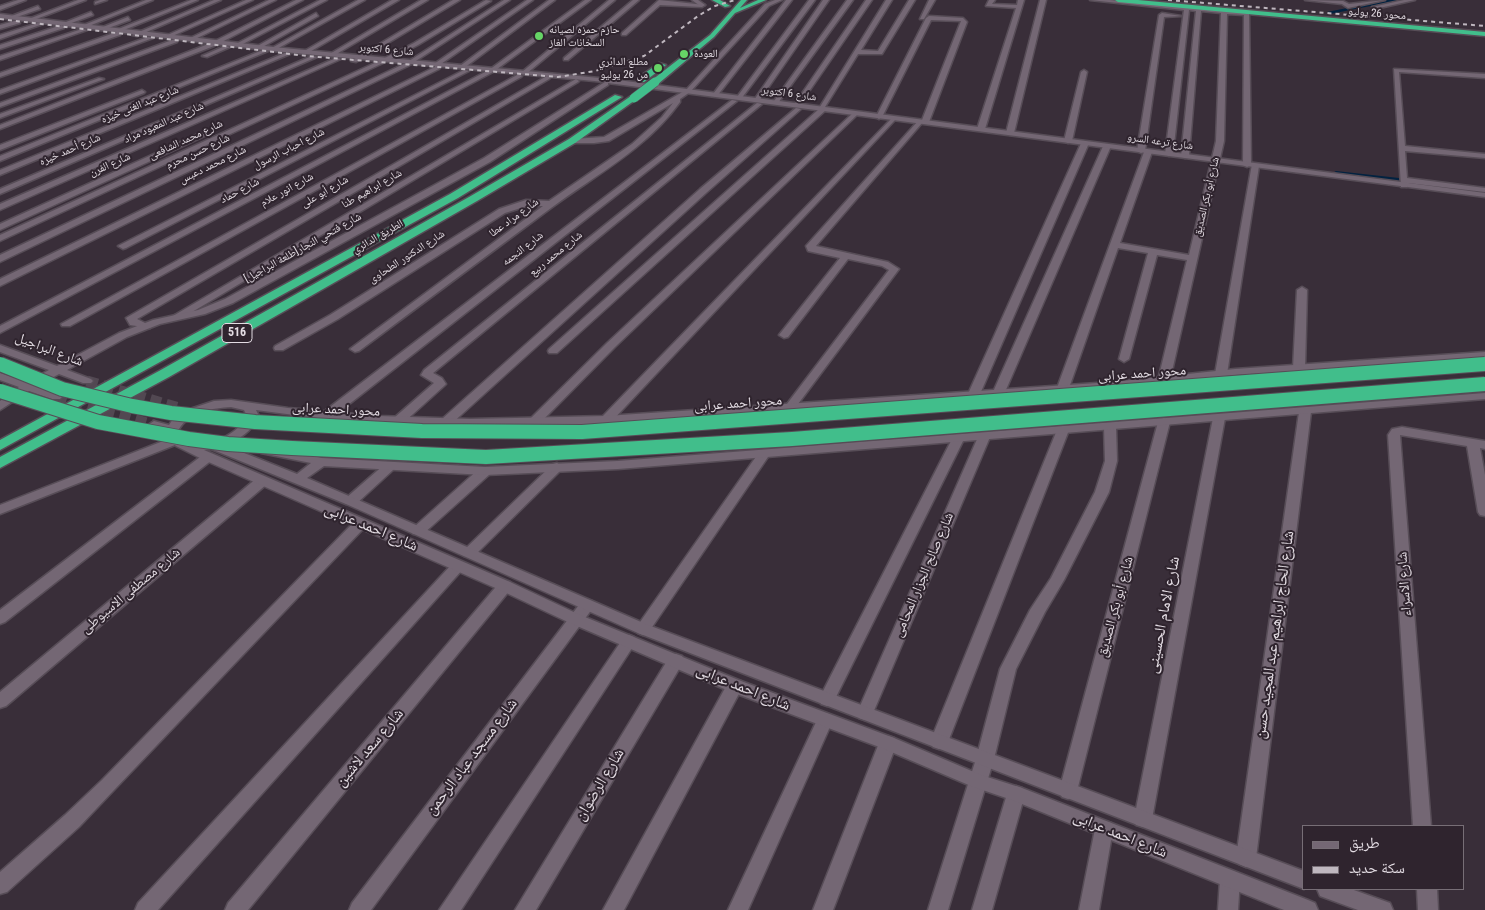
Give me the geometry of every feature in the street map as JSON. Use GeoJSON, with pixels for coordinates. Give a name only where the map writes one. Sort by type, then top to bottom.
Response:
{"type":"FeatureCollection","features":[{"type":"Feature","properties":{"kind":"highway"},"geometry":{"type":"LineString","coordinates":[[715,0],[725,8],[732,0]]}},
{"type":"Feature","properties":{"kind":"highway"},"geometry":{"type":"LineString","coordinates":[[743,5],[763,0]]}},
{"type":"Feature","properties":{"kind":"highway","name":"محور 26 يوليو"},"geometry":{"type":"LineString","coordinates":[[1118,0],[1485,33]]}},
{"type":"Feature","properties":{"kind":"highway","name":"محور 26 يوليو"},"geometry":{"type":"LineString","coordinates":[[1138,0],[1485,33]]}},
{"type":"Feature","properties":{"kind":"highway","name":"الطريق الدائري"},"geometry":{"type":"LineString","coordinates":[[0,463],[164,374],[473,199],[572,140],[634,98],[692,53],[743,5]]}},
{"type":"Feature","properties":{"kind":"highway","name":"الطريق الدائري"},"geometry":{"type":"LineString","coordinates":[[0,446],[454,196],[623,94],[670,58]]}},
{"type":"Feature","properties":{"kind":"highway","name":"محور احمد عرابى"},"geometry":{"type":"LineString","coordinates":[[0,364],[62,389],[158,411],[255,422],[465,432],[592,431],[1485,364]]}},
{"type":"Feature","properties":{"kind":"highway"},"geometry":{"type":"LineString","coordinates":[[0,391],[98,422],[204,441],[292,448],[486,457],[802,438],[1485,384]]}},
{"type":"Feature","properties":{"kind":"street"},"geometry":{"type":"LineString","coordinates":[[0,8],[24,0]]}},
{"type":"Feature","properties":{"kind":"street"},"geometry":{"type":"LineString","coordinates":[[29,20],[83,0]]}},
{"type":"Feature","properties":{"kind":"street"},"geometry":{"type":"LineString","coordinates":[[97,3],[104,0]]}},
{"type":"Feature","properties":{"kind":"street"},"geometry":{"type":"LineString","coordinates":[[0,58],[83,28],[150,0]]}},
{"type":"Feature","properties":{"kind":"street"},"geometry":{"type":"LineString","coordinates":[[0,74],[118,33],[195,0]]}},
{"type":"Feature","properties":{"kind":"street"},"geometry":{"type":"LineString","coordinates":[[135,35],[205,0]]}},
{"type":"Feature","properties":{"kind":"street"},"geometry":{"type":"LineString","coordinates":[[0,85],[135,35],[218,0]]}},
{"type":"Feature","properties":{"kind":"street"},"geometry":{"type":"LineString","coordinates":[[166,37],[250,0]]}},
{"type":"Feature","properties":{"kind":"street"},"geometry":{"type":"LineString","coordinates":[[186,47],[192,42],[273,0]]}},
{"type":"Feature","properties":{"kind":"street"},"geometry":{"type":"LineString","coordinates":[[0,127],[213,44],[300,0]]}},
{"type":"Feature","properties":{"kind":"street"},"geometry":{"type":"LineString","coordinates":[[237,45],[324,0]]}},
{"type":"Feature","properties":{"kind":"street"},"geometry":{"type":"LineString","coordinates":[[0,159],[269,50],[362,0]]}},
{"type":"Feature","properties":{"kind":"street"},"geometry":{"type":"LineString","coordinates":[[304,52],[396,0]]}},
{"type":"Feature","properties":{"kind":"street","name":"شارع عبد المعبود مراد"},"geometry":{"type":"LineString","coordinates":[[0,207],[334,57],[425,0]]}},
{"type":"Feature","properties":{"kind":"street","name":"شارع الفرن"},"geometry":{"type":"LineString","coordinates":[[0,227],[360,60],[457,0]]}},
{"type":"Feature","properties":{"kind":"street"},"geometry":{"type":"LineString","coordinates":[[382,61],[479,0],[506,1]]}},
{"type":"Feature","properties":{"kind":"street","name":"شارع محمد دعبس"},"geometry":{"type":"LineString","coordinates":[[0,283],[437,67],[530,0]]}},
{"type":"Feature","properties":{"kind":"street","name":"شارع احباب الرسول"},"geometry":{"type":"LineString","coordinates":[[123,246],[464,69],[552,0]]}},
{"type":"Feature","properties":{"kind":"street","name":"شارع حماد"},"geometry":{"type":"LineString","coordinates":[[0,330],[490,71],[588,0]]}},
{"type":"Feature","properties":{"kind":"street","name":"شارع انور علام"},"geometry":{"type":"LineString","coordinates":[[66,324],[522,74],[612,0]]}},
{"type":"Feature","properties":{"kind":"street"},"geometry":{"type":"LineString","coordinates":[[566,59],[636,0]]}},
{"type":"Feature","properties":{"kind":"street"},"geometry":{"type":"LineString","coordinates":[[624,34],[661,1],[702,5],[696,0]]}},
{"type":"Feature","properties":{"kind":"street"},"geometry":{"type":"LineString","coordinates":[[572,140],[594,141],[606,139],[682,94],[767,5],[779,0]]}},
{"type":"Feature","properties":{"kind":"street"},"geometry":{"type":"LineString","coordinates":[[715,94],[789,0]]}},
{"type":"Feature","properties":{"kind":"street","name":"شارع النجمه"},"geometry":{"type":"LineString","coordinates":[[326,416],[736,99],[812,0]]}},
{"type":"Feature","properties":{"kind":"street"},"geometry":{"type":"LineString","coordinates":[[758,102],[826,0]]}},
{"type":"Feature","properties":{"kind":"street"},"geometry":{"type":"LineString","coordinates":[[776,102],[850,0]]}},
{"type":"Feature","properties":{"kind":"street"},"geometry":{"type":"LineString","coordinates":[[446,422],[798,107],[869,0]]}},
{"type":"Feature","properties":{"kind":"street"},"geometry":{"type":"LineString","coordinates":[[553,351],[824,110],[856,52],[889,0]]}},
{"type":"Feature","properties":{"kind":"street"},"geometry":{"type":"LineString","coordinates":[[856,52],[880,53],[912,0]]}},
{"type":"Feature","properties":{"kind":"street"},"geometry":{"type":"LineString","coordinates":[[922,18],[932,0]]}},
{"type":"Feature","properties":{"kind":"street"},"geometry":{"type":"LineString","coordinates":[[992,0],[988,6],[1018,7]]}},
{"type":"Feature","properties":{"kind":"street"},"geometry":{"type":"LineString","coordinates":[[981,129],[1021,0]]}},
{"type":"Feature","properties":{"kind":"street"},"geometry":{"type":"LineString","coordinates":[[1010,133],[1044,0]]}},
{"type":"Feature","properties":{"kind":"street"},"geometry":{"type":"LineString","coordinates":[[1093,0],[1246,14],[1250,164],[1221,374]]}},
{"type":"Feature","properties":{"kind":"street"},"geometry":{"type":"LineString","coordinates":[[1308,0],[1343,3],[1348,6],[1382,0]]}},
{"type":"Feature","properties":{"kind":"street"},"geometry":{"type":"LineString","coordinates":[[1370,8],[1412,0]]}},
{"type":"Feature","properties":{"kind":"street"},"geometry":{"type":"LineString","coordinates":[[382,61],[416,44],[488,1]]}},
{"type":"Feature","properties":{"kind":"street","name":"شارع حسن محرم"},"geometry":{"type":"LineString","coordinates":[[0,259],[408,64],[506,1]]}},
{"type":"Feature","properties":{"kind":"street"},"geometry":{"type":"LineString","coordinates":[[0,27],[5,19],[39,3]]}},
{"type":"Feature","properties":{"kind":"street"},"geometry":{"type":"LineString","coordinates":[[5,19],[45,6]]}},
{"type":"Feature","properties":{"kind":"street"},"geometry":{"type":"LineString","coordinates":[[1169,152],[1187,9]]}},
{"type":"Feature","properties":{"kind":"street"},"geometry":{"type":"LineString","coordinates":[[2,47],[63,26],[101,10]]}},
{"type":"Feature","properties":{"kind":"street"},"geometry":{"type":"LineString","coordinates":[[1185,155],[1199,10]]}},
{"type":"Feature","properties":{"kind":"street"},"geometry":{"type":"LineString","coordinates":[[178,78],[253,49],[325,11]]}},
{"type":"Feature","properties":{"kind":"street","name":"شارع أبو بكر الصديق"},"geometry":{"type":"LineString","coordinates":[[1164,380],[1220,141],[1224,12]]}},
{"type":"Feature","properties":{"kind":"street"},"geometry":{"type":"LineString","coordinates":[[56,48],[138,15]]}},
{"type":"Feature","properties":{"kind":"street"},"geometry":{"type":"LineString","coordinates":[[1063,388],[1115,245],[1144,150],[1162,15],[1186,16]]}},
{"type":"Feature","properties":{"kind":"street"},"geometry":{"type":"LineString","coordinates":[[791,406],[893,273],[894,269],[885,264],[814,250],[811,249],[811,246],[923,122],[964,22],[959,19],[929,18],[879,117]]}},
{"type":"Feature","properties":{"kind":"street","name":"شارع 6 اكتوبر"},"geometry":{"type":"LineString","coordinates":[[5,19],[29,20],[63,26]]}},
{"type":"Feature","properties":{"kind":"street","name":"شارع 6 اكتوبر"},"geometry":{"type":"LineString","coordinates":[[5,19],[166,37],[192,42]]}},
{"type":"Feature","properties":{"kind":"street"},"geometry":{"type":"LineString","coordinates":[[0,37],[40,24]]}},
{"type":"Feature","properties":{"kind":"street","name":"شارع 6 اكتوبر"},"geometry":{"type":"LineString","coordinates":[[135,35],[175,41],[237,45],[253,49]]}},
{"type":"Feature","properties":{"kind":"street"},"geometry":{"type":"LineString","coordinates":[[0,92],[150,38]]}},
{"type":"Feature","properties":{"kind":"street"},"geometry":{"type":"LineString","coordinates":[[0,105],[175,41]]}},
{"type":"Feature","properties":{"kind":"street","name":"شارع 6 اكتوبر"},"geometry":{"type":"LineString","coordinates":[[213,44],[314,57],[334,57]]}},
{"type":"Feature","properties":{"kind":"street"},"geometry":{"type":"LineString","coordinates":[[2,47],[19,48]]}},
{"type":"Feature","properties":{"kind":"street"},"geometry":{"type":"LineString","coordinates":[[106,96],[227,47]]}},
{"type":"Feature","properties":{"kind":"street","name":"شارع عبد الغنى خيزه"},"geometry":{"type":"LineString","coordinates":[[0,173],[159,108],[289,53],[299,47]]}},
{"type":"Feature","properties":{"kind":"street","name":"شارع 6 اكتوبر"},"geometry":{"type":"LineString","coordinates":[[289,53],[304,52],[360,60],[522,74],[824,110]]}},
{"type":"Feature","properties":{"kind":"street","name":"شارع أحمد خيزه"},"geometry":{"type":"LineString","coordinates":[[0,192],[314,57]]}},
{"type":"Feature","properties":{"kind":"street","name":"شارع محمد الشافعى"},"geometry":{"type":"LineString","coordinates":[[0,238],[382,61]]}},
{"type":"Feature","properties":{"kind":"street"},"geometry":{"type":"LineString","coordinates":[[270,67],[287,69]]}},
{"type":"Feature","properties":{"kind":"street"},"geometry":{"type":"LineString","coordinates":[[1404,183],[1396,70],[1485,76]]}},
{"type":"Feature","properties":{"kind":"street"},"geometry":{"type":"LineString","coordinates":[[1068,141],[1084,72]]}},
{"type":"Feature","properties":{"kind":"street"},"geometry":{"type":"LineString","coordinates":[[251,74],[268,77]]}},
{"type":"Feature","properties":{"kind":"street","name":"شارع 6 اكتوبر"},"geometry":{"type":"LineString","coordinates":[[522,74],[682,94],[715,94],[736,99]]}},
{"type":"Feature","properties":{"kind":"street"},"geometry":{"type":"LineString","coordinates":[[0,116],[111,75]]}},
{"type":"Feature","properties":{"kind":"street","name":"شارع أبو على"},"geometry":{"type":"LineString","coordinates":[[146,326],[134,322],[131,318],[547,78]]}},
{"type":"Feature","properties":{"kind":"street"},"geometry":{"type":"LineString","coordinates":[[237,80],[255,83]]}},
{"type":"Feature","properties":{"kind":"street","name":"شارع ابراهيم طنا"},"geometry":{"type":"LineString","coordinates":[[178,316],[576,81]]}},
{"type":"Feature","properties":{"kind":"street","name":"شارع فتحي النجار[طلعة البراجيل]"},"geometry":{"type":"LineString","coordinates":[[0,406],[28,386],[123,335],[178,316],[209,310],[229,301],[487,160],[606,84]]}},
{"type":"Feature","properties":{"kind":"street"},"geometry":{"type":"LineString","coordinates":[[221,87],[239,89]]}},
{"type":"Feature","properties":{"kind":"street"},"geometry":{"type":"LineString","coordinates":[[0,148],[151,88]]}},
{"type":"Feature","properties":{"kind":"street"},"geometry":{"type":"LineString","coordinates":[[88,93],[124,99]]}},
{"type":"Feature","properties":{"kind":"street","name":"شارع مراد عطا"},"geometry":{"type":"LineString","coordinates":[[355,348],[551,204],[645,139],[669,113],[682,94]]}},
{"type":"Feature","properties":{"kind":"street","name":"شارع 6 اكتوبر"},"geometry":{"type":"LineString","coordinates":[[758,102],[776,102],[798,107]]}},
{"type":"Feature","properties":{"kind":"street","name":"شارع محمد ربيع"},"geometry":{"type":"LineString","coordinates":[[398,421],[440,384],[438,380],[428,377],[426,375],[428,372],[758,102]]}},
{"type":"Feature","properties":{"kind":"street"},"geometry":{"type":"LineString","coordinates":[[159,108],[187,112]]}},
{"type":"Feature","properties":{"kind":"street"},"geometry":{"type":"LineString","coordinates":[[0,139],[75,110]]}},
{"type":"Feature","properties":{"kind":"street","name":"شارع ترعه السرو"},"geometry":{"type":"LineString","coordinates":[[824,110],[1107,146],[1169,152],[1485,195]]}},
{"type":"Feature","properties":{"kind":"street"},"geometry":{"type":"LineString","coordinates":[[502,113],[520,115]]}},
{"type":"Feature","properties":{"kind":"street"},"geometry":{"type":"LineString","coordinates":[[533,423],[611,344],[856,114]]}},
{"type":"Feature","properties":{"kind":"street"},"geometry":{"type":"LineString","coordinates":[[146,116],[170,119]]}},
{"type":"Feature","properties":{"kind":"street"},"geometry":{"type":"LineString","coordinates":[[606,420],[893,119]]}},
{"type":"Feature","properties":{"kind":"street"},"geometry":{"type":"LineString","coordinates":[[488,123],[504,125]]}},
{"type":"Feature","properties":{"kind":"street"},"geometry":{"type":"LineString","coordinates":[[118,124],[148,128]]}},
{"type":"Feature","properties":{"kind":"street"},"geometry":{"type":"LineString","coordinates":[[474,129],[491,132]]}},
{"type":"Feature","properties":{"kind":"street"},"geometry":{"type":"LineString","coordinates":[[109,134],[130,136]]}},
{"type":"Feature","properties":{"kind":"street"},"geometry":{"type":"LineString","coordinates":[[462,138],[478,140]]}},
{"type":"Feature","properties":{"kind":"street"},"geometry":{"type":"LineString","coordinates":[[79,141],[109,145]]}},
{"type":"Feature","properties":{"kind":"street"},"geometry":{"type":"LineString","coordinates":[[433,143],[464,148]]}},
{"type":"Feature","properties":{"kind":"street"},"geometry":{"type":"LineString","coordinates":[[974,394],[1085,143]]}},
{"type":"Feature","properties":{"kind":"street"},"geometry":{"type":"LineString","coordinates":[[999,392],[1107,146]]}},
{"type":"Feature","properties":{"kind":"street"},"geometry":{"type":"LineString","coordinates":[[1401,148],[1485,156]]}},
{"type":"Feature","properties":{"kind":"street"},"geometry":{"type":"LineString","coordinates":[[37,158],[67,163]]}},
{"type":"Feature","properties":{"kind":"street"},"geometry":{"type":"LineString","coordinates":[[417,161],[436,165]]}},
{"type":"Feature","properties":{"kind":"street"},"geometry":{"type":"LineString","coordinates":[[14,175],[33,178]]}},
{"type":"Feature","properties":{"kind":"street","name":"شارع ترعه السرو"},"geometry":{"type":"LineString","coordinates":[[1404,183],[1485,190]]}},
{"type":"Feature","properties":{"kind":"street","name":"شارع الدكتور الطحاوى"},"geometry":{"type":"LineString","coordinates":[[279,348],[334,317],[497,213],[526,202],[551,204]]}},
{"type":"Feature","properties":{"kind":"street"},"geometry":{"type":"LineString","coordinates":[[1115,245],[1193,258]]}},
{"type":"Feature","properties":{"kind":"street"},"geometry":{"type":"LineString","coordinates":[[1124,359],[1153,251]]}},
{"type":"Feature","properties":{"kind":"street"},"geometry":{"type":"LineString","coordinates":[[784,335],[846,256]]}},
{"type":"Feature","properties":{"kind":"street"},"geometry":{"type":"LineString","coordinates":[[1299,368],[1302,290]]}},
{"type":"Feature","properties":{"kind":"street","name":"شارع البراجيل"},"geometry":{"type":"LineString","coordinates":[[0,348],[87,381]]}},
{"type":"Feature","properties":{"kind":"street"},"geometry":{"type":"LineString","coordinates":[[0,510],[178,438],[179,420],[192,412],[218,404],[244,405],[292,413],[398,421],[533,423],[606,420],[1063,388],[1221,374],[1485,355]]}},
{"type":"Feature","properties":{"kind":"street"},"geometry":{"type":"LineString","coordinates":[[0,376],[56,397]]}},
{"type":"Feature","properties":{"kind":"street"},"geometry":{"type":"LineString","coordinates":[[215,447],[322,462],[484,471],[764,454],[1305,412],[1485,396]]}},
{"type":"Feature","properties":{"kind":"street"},"geometry":{"type":"LineString","coordinates":[[0,618],[215,447],[243,432],[252,421],[252,412],[244,405]]}},
{"type":"Feature","properties":{"kind":"street"},"geometry":{"type":"LineString","coordinates":[[179,408],[192,412]]}},
{"type":"Feature","properties":{"kind":"street","name":"شارع الحاج ابراهيم عبد المجيد حسن"},"geometry":{"type":"LineString","coordinates":[[1246,858],[1305,412]]}},
{"type":"Feature","properties":{"kind":"street","name":"شارع الامام الحسينى"},"geometry":{"type":"LineString","coordinates":[[1143,819],[1219,418]]}},
{"type":"Feature","properties":{"kind":"street","name":"شارع أبو بكر الصديق"},"geometry":{"type":"LineString","coordinates":[[1068,791],[1164,422]]}},
{"type":"Feature","properties":{"kind":"street","name":"شارع احمد عرابى"},"geometry":{"type":"LineString","coordinates":[[154,425],[178,438],[215,447],[351,501],[643,629],[1302,879]]}},
{"type":"Feature","properties":{"kind":"street"},"geometry":{"type":"LineString","coordinates":[[938,910],[985,759],[1008,669],[1038,610],[1057,580],[1102,492],[1110,461],[1110,427]]}},
{"type":"Feature","properties":{"kind":"street"},"geometry":{"type":"LineString","coordinates":[[939,742],[1063,430]]}},
{"type":"Feature","properties":{"kind":"street","name":"شارع الاسراء"},"geometry":{"type":"LineString","coordinates":[[1422,825],[1394,435],[1396,432],[1402,431],[1479,444]]}},
{"type":"Feature","properties":{"kind":"street","name":"شارع صالح الجزار المحامى"},"geometry":{"type":"LineString","coordinates":[[865,713],[984,437]]}},
{"type":"Feature","properties":{"kind":"street"},"geometry":{"type":"LineString","coordinates":[[827,699],[958,439]]}},
{"type":"Feature","properties":{"kind":"street"},"geometry":{"type":"LineString","coordinates":[[1479,444],[1485,512]]}},
{"type":"Feature","properties":{"kind":"street","name":"شارع احمد عرابى"},"geometry":{"type":"LineString","coordinates":[[215,447],[262,481],[505,586],[575,619],[735,686],[888,743],[1308,910]]}},
{"type":"Feature","properties":{"kind":"street"},"geometry":{"type":"LineString","coordinates":[[643,629],[764,454]]}},
{"type":"Feature","properties":{"kind":"street"},"geometry":{"type":"LineString","coordinates":[[298,480],[304,473],[322,462]]}},
{"type":"Feature","properties":{"kind":"street"},"geometry":{"type":"LineString","coordinates":[[351,501],[390,467]]}},
{"type":"Feature","properties":{"kind":"street"},"geometry":{"type":"LineString","coordinates":[[470,553],[557,467]]}},
{"type":"Feature","properties":{"kind":"street"},"geometry":{"type":"LineString","coordinates":[[418,531],[484,471]]}},
{"type":"Feature","properties":{"kind":"street","name":"شارع مصطفى الاسيوطى"},"geometry":{"type":"LineString","coordinates":[[0,701],[262,481]]}},
{"type":"Feature","properties":{"kind":"street"},"geometry":{"type":"LineString","coordinates":[[0,885],[72,821],[108,785],[360,524]]}},
{"type":"Feature","properties":{"kind":"street"},"geometry":{"type":"LineString","coordinates":[[145,910],[458,566]]}},
{"type":"Feature","properties":{"kind":"street","name":"شارع سعد لاشين"},"geometry":{"type":"LineString","coordinates":[[235,910],[505,586]]}},
{"type":"Feature","properties":{"kind":"street","name":"شارع مسجد عباد الرحمن"},"geometry":{"type":"LineString","coordinates":[[359,910],[587,605]]}},
{"type":"Feature","properties":{"kind":"street"},"geometry":{"type":"LineString","coordinates":[[448,910],[629,641]]}},
{"type":"Feature","properties":{"kind":"street","name":"شارع الرضوان"},"geometry":{"type":"LineString","coordinates":[[525,910],[676,660]]}},
{"type":"Feature","properties":{"kind":"street"},"geometry":{"type":"LineString","coordinates":[[613,910],[735,686]]}},
{"type":"Feature","properties":{"kind":"street"},"geometry":{"type":"LineString","coordinates":[[738,910],[825,720]]}},
{"type":"Feature","properties":{"kind":"street"},"geometry":{"type":"LineString","coordinates":[[823,910],[888,743]]}},
{"type":"Feature","properties":{"kind":"street"},"geometry":{"type":"LineString","coordinates":[[982,910],[1016,794]]}},
{"type":"Feature","properties":{"kind":"street"},"geometry":{"type":"LineString","coordinates":[[1089,910],[1104,829]]}},
{"type":"Feature","properties":{"kind":"street"},"geometry":{"type":"LineString","coordinates":[[1228,910],[1230,879]]}},
{"type":"Feature","properties":{"kind":"street"},"geometry":{"type":"LineString","coordinates":[[1330,890],[1383,910]]}},
{"type":"Feature","properties":{"kind":"street"},"geometry":{"type":"LineString","coordinates":[[1427,890],[1428,910]]}},
{"type":"Feature","properties":{"kind":"waterway"},"geometry":{"type":"LineString","coordinates":[[1330,12],[1398,0]]}},
{"type":"Feature","properties":{"kind":"waterway"},"geometry":{"type":"LineString","coordinates":[[1336,174],[1399,181]]}},
{"type":"Feature","properties":{"kind":"tunnel"},"geometry":{"type":"LineString","coordinates":[[87,381],[179,408]]}},
{"type":"Feature","properties":{"kind":"tunnel"},"geometry":{"type":"LineString","coordinates":[[56,397],[154,425]]}},
{"type":"Feature","properties":{"kind":"railway"},"geometry":{"type":"LineString","coordinates":[[0,19],[307,56],[558,77],[595,71],[644,56],[698,16],[715,6],[735,0]]}},
{"type":"Feature","properties":{"kind":"railway"},"geometry":{"type":"LineString","coordinates":[[1168,0],[1485,26]]}},
{"type":"Feature","properties":{"kind":"place","name":"حازم حمزه لصيانه السخانات الغاز"},"geometry":{"type":"Point","coordinates":[539,36]}},
{"type":"Feature","properties":{"kind":"place","name":"العودة"},"geometry":{"type":"Point","coordinates":[684,54]}},
{"type":"Feature","properties":{"kind":"place","name":"مطلع الدائري من 26 يوليو"},"geometry":{"type":"Point","coordinates":[658,68]}}]}
